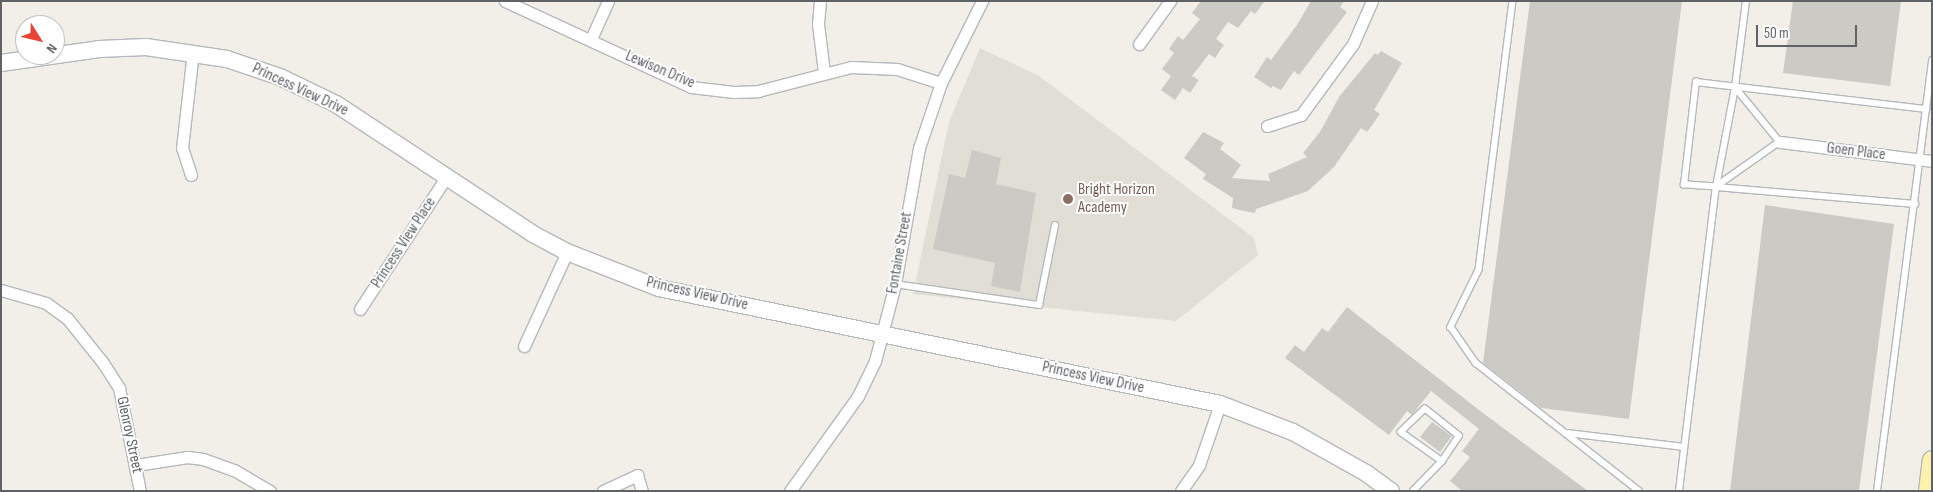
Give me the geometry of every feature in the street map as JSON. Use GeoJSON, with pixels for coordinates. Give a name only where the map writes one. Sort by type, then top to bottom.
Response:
{"type":"FeatureCollection","features":[{"type":"Feature","properties":{"kind":"main road","name":"Princess View Drive"},"geometry":{"type":"LineString","coordinates":[[1,63],[99,49],[146,47],[193,52],[227,59],[280,77],[336,104],[533,234],[567,252],[659,288],[1220,404],[1293,432],[1366,473],[1391,491]]}},
{"type":"Feature","properties":{"kind":"main road"},"geometry":{"type":"LineString","coordinates":[[1928,491],[1932,460]]}},
{"type":"Feature","properties":{"kind":"street","name":"Lewison Drive"},"geometry":{"type":"LineString","coordinates":[[505,1],[700,88],[734,92],[758,91],[824,72],[851,67],[897,69],[941,83]]}},
{"type":"Feature","properties":{"kind":"street"},"geometry":{"type":"LineString","coordinates":[[591,39],[608,1]]}},
{"type":"Feature","properties":{"kind":"street"},"geometry":{"type":"LineString","coordinates":[[820,1],[818,24],[824,72]]}},
{"type":"Feature","properties":{"kind":"street","name":"Fontaine Street"},"geometry":{"type":"LineString","coordinates":[[790,491],[858,396],[884,334],[895,284],[919,148],[941,83],[982,1]]}},
{"type":"Feature","properties":{"kind":"street"},"geometry":{"type":"LineString","coordinates":[[1138,44],[1170,1]]}},
{"type":"Feature","properties":{"kind":"street"},"geometry":{"type":"LineString","coordinates":[[1267,126],[1301,115],[1352,44],[1372,1]]}},
{"type":"Feature","properties":{"kind":"street"},"geometry":{"type":"LineString","coordinates":[[191,175],[182,148],[193,52]]}},
{"type":"Feature","properties":{"kind":"street","name":"Goen Place"},"geometry":{"type":"LineString","coordinates":[[1780,142],[1926,161]]}},
{"type":"Feature","properties":{"kind":"street","name":"Princess View Place"},"geometry":{"type":"LineString","coordinates":[[360,309],[447,176]]}},
{"type":"Feature","properties":{"kind":"street"},"geometry":{"type":"LineString","coordinates":[[524,346],[567,252]]}},
{"type":"Feature","properties":{"kind":"street","name":"Glenroy Street"},"geometry":{"type":"LineString","coordinates":[[1,290],[46,303],[66,318],[103,363],[119,388],[140,491]]}},
{"type":"Feature","properties":{"kind":"street"},"geometry":{"type":"LineString","coordinates":[[1181,491],[1199,465],[1220,404]]}},
{"type":"Feature","properties":{"kind":"street"},"geometry":{"type":"LineString","coordinates":[[136,465],[187,457],[203,459],[234,470],[270,491]]}},
{"type":"Feature","properties":{"kind":"street"},"geometry":{"type":"LineString","coordinates":[[604,491],[637,475],[642,491]]}},
{"type":"Feature","properties":{"kind":"lane"},"geometry":{"type":"LineString","coordinates":[[1513,1],[1479,270],[1451,327],[1476,363],[1639,491]]}},
{"type":"Feature","properties":{"kind":"lane"},"geometry":{"type":"LineString","coordinates":[[1679,491],[1716,187],[1735,87],[1746,1]]}},
{"type":"Feature","properties":{"kind":"lane"},"geometry":{"type":"LineString","coordinates":[[1876,491],[1915,204],[1926,161],[1926,109],[1932,60]]}},
{"type":"Feature","properties":{"kind":"lane"},"geometry":{"type":"LineString","coordinates":[[1915,204],[1684,186],[1696,82],[1926,109]]}},
{"type":"Feature","properties":{"kind":"lane"},"geometry":{"type":"LineString","coordinates":[[1716,187],[1780,142],[1735,87]]}},
{"type":"Feature","properties":{"kind":"lane"},"geometry":{"type":"LineString","coordinates":[[895,284],[1039,305],[1055,226]]}},
{"type":"Feature","properties":{"kind":"lane"},"geometry":{"type":"LineString","coordinates":[[1413,491],[1442,461],[1459,436],[1425,409],[1401,432],[1442,461]]}},
{"type":"Feature","properties":{"kind":"lane"},"geometry":{"type":"LineString","coordinates":[[1565,433],[1684,447]]}},
{"type":"Feature","properties":{"kind":"shaded area","name":"Bright Horizon Academy"},"geometry":{"type":"Polygon","coordinates":[[[980,48],[1039,76],[1254,238],[1258,255],[1176,321],[913,294],[949,122],[980,48]]]}},
{"type":"Feature","properties":{"kind":"building"},"geometry":{"type":"Polygon","coordinates":[[[1201,1],[1265,1],[1255,14],[1251,11],[1238,28],[1228,22],[1216,39],[1224,45],[1215,58],[1209,54],[1192,76],[1199,80],[1190,93],[1183,88],[1175,100],[1161,90],[1171,76],[1162,69],[1174,53],[1169,49],[1178,36],[1183,40],[1200,19],[1192,13],[1201,1]]]}},
{"type":"Feature","properties":{"kind":"building"},"geometry":{"type":"Polygon","coordinates":[[[1311,1],[1344,1],[1340,7],[1347,12],[1299,75],[1294,71],[1281,90],[1273,86],[1271,88],[1254,77],[1267,57],[1271,60],[1297,25],[1311,1]]]}},
{"type":"Feature","properties":{"kind":"building"},"geometry":{"type":"Polygon","coordinates":[[[1530,1],[1682,1],[1629,419],[1541,408],[1483,363],[1530,1]]]}},
{"type":"Feature","properties":{"kind":"building"},"geometry":{"type":"Polygon","coordinates":[[[1793,1],[1901,1],[1890,86],[1783,73],[1793,1]]]}},
{"type":"Feature","properties":{"kind":"building"},"geometry":{"type":"Polygon","coordinates":[[[1381,51],[1402,63],[1374,110],[1380,114],[1367,132],[1361,128],[1334,167],[1308,191],[1256,209],[1255,213],[1232,208],[1233,198],[1203,179],[1206,174],[1184,158],[1203,132],[1224,143],[1220,149],[1241,165],[1232,178],[1270,181],[1268,174],[1307,157],[1303,153],[1320,132],[1339,97],[1375,53],[1378,55],[1381,51]]]}},
{"type":"Feature","properties":{"kind":"building"},"geometry":{"type":"Polygon","coordinates":[[[972,150],[1001,158],[996,184],[1036,193],[1020,292],[991,286],[995,263],[933,249],[949,174],[965,178],[972,150]]]}},
{"type":"Feature","properties":{"kind":"building"},"geometry":{"type":"Polygon","coordinates":[[[1765,205],[1894,224],[1859,491],[1730,491],[1765,205]]]}},
{"type":"Feature","properties":{"kind":"building"},"geometry":{"type":"Polygon","coordinates":[[[1347,307],[1479,410],[1588,491],[1462,491],[1450,481],[1470,457],[1462,451],[1479,429],[1431,391],[1412,415],[1407,411],[1389,435],[1285,358],[1295,345],[1304,352],[1322,328],[1328,332],[1347,307]]]}},
{"type":"Feature","properties":{"kind":"building"},"geometry":{"type":"Polygon","coordinates":[[[1432,422],[1452,436],[1440,452],[1420,437],[1432,422]]]}},
{"type":"Feature","properties":{"kind":"place","name":"Bright Horizon Academy"},"geometry":{"type":"Point","coordinates":[1068,199]}}]}
